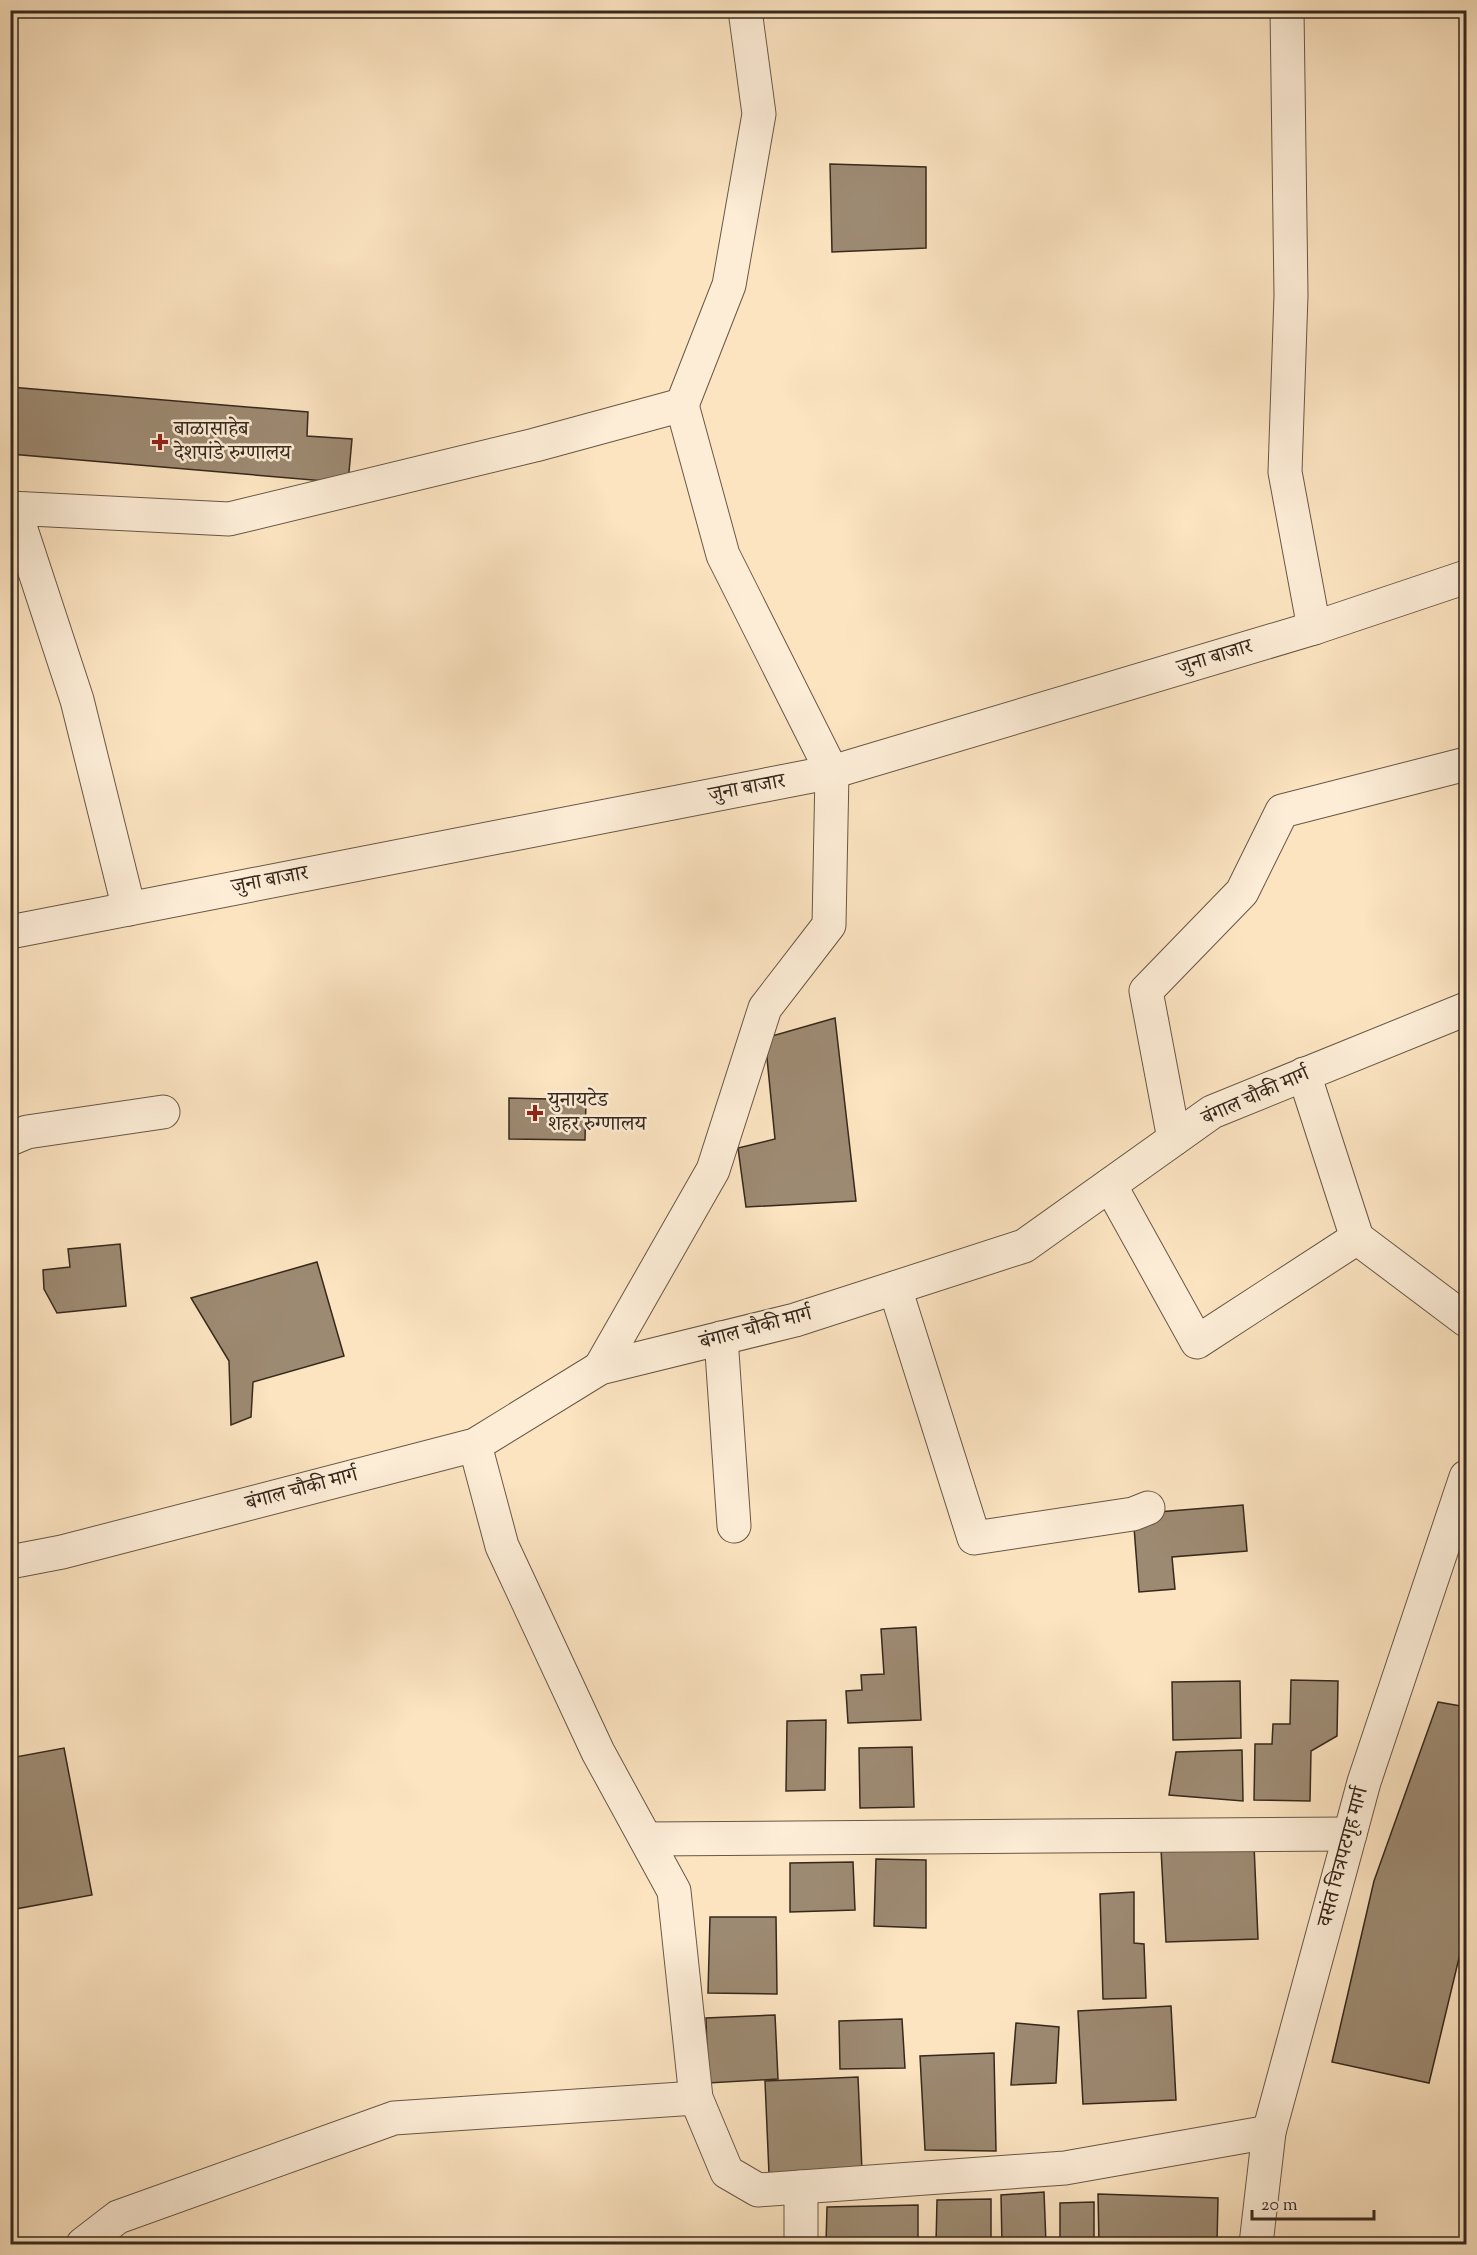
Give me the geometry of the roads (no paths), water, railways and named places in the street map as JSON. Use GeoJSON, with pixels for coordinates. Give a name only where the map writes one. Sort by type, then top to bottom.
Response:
{"type":"FeatureCollection","features":[{"type":"Feature","properties":{"kind":"street"},"geometry":{"type":"LineString","coordinates":[[600,1368],[713,1170],[765,1008],[829,925],[832,772],[723,555],[682,405],[729,285],[759,114],[745,10]]}},
{"type":"Feature","properties":{"kind":"street"},"geometry":{"type":"LineString","coordinates":[[1287,10],[1291,295],[1285,472],[1314,628]]}},
{"type":"Feature","properties":{"kind":"street"},"geometry":{"type":"LineString","coordinates":[[129,909],[77,700],[12,508],[229,519],[535,445],[682,405]]}},
{"type":"Feature","properties":{"kind":"street","name":"जुना बाजार"},"geometry":{"type":"LineString","coordinates":[[10,932],[832,772],[1314,628],[1467,577]]}},
{"type":"Feature","properties":{"kind":"street"},"geometry":{"type":"LineString","coordinates":[[1174,1138],[1146,991],[1242,892],[1282,811],[1467,764]]}},
{"type":"Feature","properties":{"kind":"street","name":"बंगाल चौकी मार्ग"},"geometry":{"type":"LineString","coordinates":[[10,1562],[74,1549],[475,1445],[600,1368],[795,1320],[1024,1245],[1212,1112],[1467,1009]]}},
{"type":"Feature","properties":{"kind":"street"},"geometry":{"type":"LineString","coordinates":[[1304,1074],[1358,1238],[1467,1320]]}},
{"type":"Feature","properties":{"kind":"street"},"geometry":{"type":"LineString","coordinates":[[10,1139],[27,1132],[164,1112]]}},
{"type":"Feature","properties":{"kind":"street"},"geometry":{"type":"LineString","coordinates":[[1110,1185],[1197,1342],[1358,1238]]}},
{"type":"Feature","properties":{"kind":"street"},"geometry":{"type":"LineString","coordinates":[[895,1288],[974,1538],[1133,1514],[1148,1508]]}},
{"type":"Feature","properties":{"kind":"street"},"geometry":{"type":"LineString","coordinates":[[721,1338],[734,1526]]}},
{"type":"Feature","properties":{"kind":"street"},"geometry":{"type":"LineString","coordinates":[[475,1445],[502,1546],[598,1752],[674,1891],[696,2098],[727,2172],[758,2190],[1065,2168],[1269,2132]]}},
{"type":"Feature","properties":{"kind":"street","name":"वसंत चित्रपटगृह मार्ग"},"geometry":{"type":"LineString","coordinates":[[1256,2244],[1269,2132],[1350,1834],[1365,1782],[1467,1478]]}},
{"type":"Feature","properties":{"kind":"street"},"geometry":{"type":"LineString","coordinates":[[646,1839],[1350,1834]]}},
{"type":"Feature","properties":{"kind":"street"},"geometry":{"type":"LineString","coordinates":[[83,2244],[118,2217],[394,2118],[696,2098]]}},
{"type":"Feature","properties":{"kind":"street"},"geometry":{"type":"LineString","coordinates":[[801,2187],[801,2244]]}},
{"type":"Feature","properties":{"kind":"place","name":"बाळासाहेब देशपांडे रुग्णालय"},"geometry":{"type":"Point","coordinates":[160,442]}},
{"type":"Feature","properties":{"kind":"place","name":"युनायटेड शहर रुग्णालय"},"geometry":{"type":"Point","coordinates":[535,1113]}}]}
